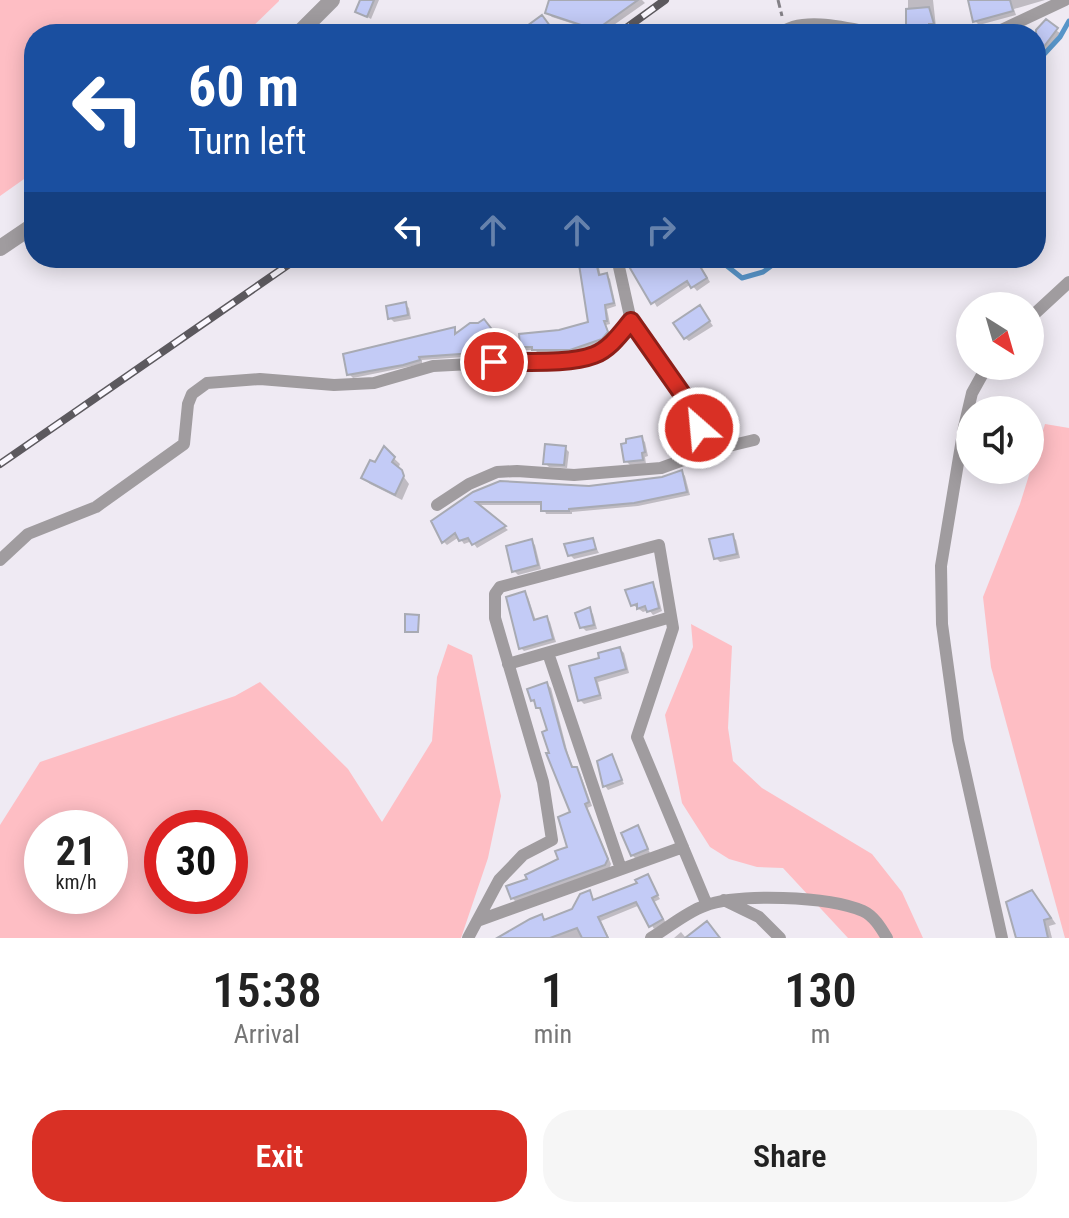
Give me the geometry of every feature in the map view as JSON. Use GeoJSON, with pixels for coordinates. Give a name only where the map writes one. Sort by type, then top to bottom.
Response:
{"type":"FeatureCollection","features":[{"type":"Feature","properties":{"kind":"street"},"geometry":{"type":"LineString","coordinates":[[308,24],[332,0]]}},
{"type":"Feature","properties":{"kind":"street"},"geometry":{"type":"LineString","coordinates":[[1017,24],[1065,0]]}},
{"type":"Feature","properties":{"kind":"street"},"geometry":{"type":"LineString","coordinates":[[0,248],[24,232]]}},
{"type":"Feature","properties":{"kind":"street"},"geometry":{"type":"LineString","coordinates":[[619,268],[631,321],[690,405],[708,451]]}},
{"type":"Feature","properties":{"kind":"street"},"geometry":{"type":"LineString","coordinates":[[1044,305],[1069,282]]}},
{"type":"Feature","properties":{"kind":"street"},"geometry":{"type":"LineString","coordinates":[[0,560],[28,534],[96,507],[184,444],[188,404],[192,394],[207,383],[260,379],[334,385],[374,383],[433,366],[571,359],[594,355],[607,347],[631,321]]}},
{"type":"Feature","properties":{"kind":"street"},"geometry":{"type":"LineString","coordinates":[[979,380],[972,393],[964,427],[941,566],[941,610],[958,740],[1002,938]]}},
{"type":"Feature","properties":{"kind":"street"},"geometry":{"type":"LineString","coordinates":[[437,505],[469,484],[497,472],[574,475],[661,468],[708,451],[754,440]]}},
{"type":"Feature","properties":{"kind":"street"},"geometry":{"type":"LineString","coordinates":[[468,938],[499,880],[523,855],[552,840],[543,782],[495,618],[495,594],[500,587],[659,545],[673,628],[637,737],[707,905]]}},
{"type":"Feature","properties":{"kind":"street"},"geometry":{"type":"LineString","coordinates":[[508,664],[671,617]]}},
{"type":"Feature","properties":{"kind":"street"},"geometry":{"type":"LineString","coordinates":[[548,653],[621,869]]}},
{"type":"Feature","properties":{"kind":"street"},"geometry":{"type":"LineString","coordinates":[[477,921],[683,847]]}},
{"type":"Feature","properties":{"kind":"street"},"geometry":{"type":"LineString","coordinates":[[651,938],[707,905],[733,898],[787,899],[865,911],[879,924],[887,938]]}},
{"type":"Feature","properties":{"kind":"street"},"geometry":{"type":"LineString","coordinates":[[724,900],[759,917],[780,938]]}},
{"type":"Feature","properties":{"kind":"path"},"geometry":{"type":"LineString","coordinates":[[778,0],[782,24]]}},
{"type":"Feature","properties":{"kind":"shaded area"},"geometry":{"type":"Polygon","coordinates":[[[0,0],[279,0],[255,24],[24,24],[24,179],[0,196],[0,0]]]}},
{"type":"Feature","properties":{"kind":"shaded area"},"geometry":{"type":"Polygon","coordinates":[[[1045,424],[1069,428],[1069,938],[1065,938],[991,667],[983,597],[1026,484],[1044,484],[1045,424]]]}},
{"type":"Feature","properties":{"kind":"shaded area"},"geometry":{"type":"Polygon","coordinates":[[[691,624],[732,646],[728,728],[733,761],[762,788],[872,854],[902,892],[923,938],[848,938],[783,868],[757,867],[729,859],[710,847],[682,803],[665,715],[693,647],[691,624]]]}},
{"type":"Feature","properties":{"kind":"shaded area"},"geometry":{"type":"Polygon","coordinates":[[[448,644],[472,655],[501,796],[488,858],[461,938],[0,938],[0,825],[40,762],[235,696],[260,682],[348,769],[382,822],[432,741],[437,677],[448,644]]]}},
{"type":"Feature","properties":{"kind":"building"},"geometry":{"type":"Polygon","coordinates":[[[360,0],[374,0],[367,17],[355,12],[360,0]]]}},
{"type":"Feature","properties":{"kind":"building"},"geometry":{"type":"Polygon","coordinates":[[[549,0],[638,0],[604,24],[578,24],[545,13],[549,0]]]}},
{"type":"Feature","properties":{"kind":"building"},"geometry":{"type":"Polygon","coordinates":[[[968,0],[1010,0],[1013,11],[973,22],[968,0]]]}},
{"type":"Feature","properties":{"kind":"building"},"geometry":{"type":"Polygon","coordinates":[[[929,7],[934,24],[906,24],[906,9],[929,7]]]}},
{"type":"Feature","properties":{"kind":"building"},"geometry":{"type":"Polygon","coordinates":[[[542,15],[549,24],[530,24],[542,15]]]}},
{"type":"Feature","properties":{"kind":"building"},"geometry":{"type":"Polygon","coordinates":[[[1046,19],[1058,28],[1046,44],[1046,24],[1041,24],[1046,19]]]}},
{"type":"Feature","properties":{"kind":"building"},"geometry":{"type":"Polygon","coordinates":[[[580,268],[597,268],[599,275],[607,273],[614,303],[605,305],[607,321],[604,321],[608,332],[602,339],[570,350],[520,347],[519,334],[559,330],[588,322],[580,268]]]}},
{"type":"Feature","properties":{"kind":"building"},"geometry":{"type":"Polygon","coordinates":[[[630,268],[701,268],[707,278],[691,288],[687,281],[651,304],[630,268]]]}},
{"type":"Feature","properties":{"kind":"building"},"geometry":{"type":"Polygon","coordinates":[[[406,302],[408,315],[388,319],[386,306],[406,302]]]}},
{"type":"Feature","properties":{"kind":"building"},"geometry":{"type":"Polygon","coordinates":[[[700,305],[710,321],[684,339],[673,323],[700,305]]]}},
{"type":"Feature","properties":{"kind":"building"},"geometry":{"type":"Polygon","coordinates":[[[484,319],[501,341],[492,348],[488,342],[474,353],[419,357],[420,360],[403,365],[347,375],[343,354],[455,327],[455,334],[470,323],[484,319]]]}},
{"type":"Feature","properties":{"kind":"building"},"geometry":{"type":"Polygon","coordinates":[[[642,436],[643,460],[624,462],[621,444],[626,443],[626,439],[642,436]]]}},
{"type":"Feature","properties":{"kind":"building"},"geometry":{"type":"Polygon","coordinates":[[[545,444],[566,446],[564,465],[543,464],[545,444]]]}},
{"type":"Feature","properties":{"kind":"building"},"geometry":{"type":"Polygon","coordinates":[[[384,446],[395,457],[392,462],[404,476],[395,495],[361,478],[370,460],[375,462],[384,446]]]}},
{"type":"Feature","properties":{"kind":"building"},"geometry":{"type":"Polygon","coordinates":[[[682,470],[687,492],[634,503],[541,511],[541,502],[476,502],[506,526],[472,545],[468,538],[459,541],[455,533],[442,543],[431,521],[473,492],[500,481],[589,486],[662,477],[682,470]]]}},
{"type":"Feature","properties":{"kind":"building"},"geometry":{"type":"Polygon","coordinates":[[[733,534],[737,554],[714,559],[709,539],[733,534]]]}},
{"type":"Feature","properties":{"kind":"building"},"geometry":{"type":"Polygon","coordinates":[[[593,538],[596,549],[568,556],[564,544],[593,538]]]}},
{"type":"Feature","properties":{"kind":"building"},"geometry":{"type":"Polygon","coordinates":[[[532,539],[538,565],[512,572],[506,546],[532,539]]]}},
{"type":"Feature","properties":{"kind":"building"},"geometry":{"type":"Polygon","coordinates":[[[653,582],[659,608],[647,612],[645,606],[637,609],[637,604],[631,606],[625,590],[653,582]]]}},
{"type":"Feature","properties":{"kind":"building"},"geometry":{"type":"Polygon","coordinates":[[[525,591],[534,620],[547,616],[553,639],[519,649],[506,597],[525,591]]]}},
{"type":"Feature","properties":{"kind":"building"},"geometry":{"type":"Polygon","coordinates":[[[590,607],[594,625],[580,628],[575,613],[590,607]]]}},
{"type":"Feature","properties":{"kind":"building"},"geometry":{"type":"Polygon","coordinates":[[[405,614],[419,615],[418,632],[405,632],[405,614]]]}},
{"type":"Feature","properties":{"kind":"building"},"geometry":{"type":"Polygon","coordinates":[[[620,647],[626,669],[595,678],[600,695],[578,701],[569,666],[599,658],[598,653],[620,647]]]}},
{"type":"Feature","properties":{"kind":"building"},"geometry":{"type":"Polygon","coordinates":[[[547,682],[565,748],[572,767],[577,767],[589,802],[585,804],[608,859],[605,865],[511,899],[506,886],[527,879],[525,875],[558,859],[555,851],[567,847],[558,817],[570,812],[546,753],[549,753],[542,732],[547,730],[540,708],[536,708],[534,700],[531,701],[527,689],[547,682]]]}},
{"type":"Feature","properties":{"kind":"building"},"geometry":{"type":"Polygon","coordinates":[[[612,754],[622,780],[603,787],[597,761],[612,754]]]}},
{"type":"Feature","properties":{"kind":"building"},"geometry":{"type":"Polygon","coordinates":[[[638,825],[648,849],[631,856],[621,833],[638,825]]]}},
{"type":"Feature","properties":{"kind":"building"},"geometry":{"type":"Polygon","coordinates":[[[648,874],[658,895],[652,898],[663,919],[649,927],[636,902],[598,917],[608,938],[582,938],[577,928],[550,938],[497,938],[542,914],[544,920],[572,909],[580,894],[590,890],[593,900],[637,883],[635,880],[648,874]]]}},
{"type":"Feature","properties":{"kind":"building"},"geometry":{"type":"Polygon","coordinates":[[[1032,890],[1051,918],[1044,920],[1048,938],[1016,938],[1006,902],[1032,890]]]}},
{"type":"Feature","properties":{"kind":"building"},"geometry":{"type":"Polygon","coordinates":[[[707,921],[720,938],[685,938],[707,921]]]}},
{"type":"Feature","properties":{"kind":"waterway"},"geometry":{"type":"LineString","coordinates":[[1046,52],[1069,21]]}},
{"type":"Feature","properties":{"kind":"waterway"},"geometry":{"type":"LineString","coordinates":[[730,268],[742,278],[768,268]]}},
{"type":"Feature","properties":{"kind":"railway"},"geometry":{"type":"LineString","coordinates":[[632,24],[665,0]]}},
{"type":"Feature","properties":{"kind":"railway"},"geometry":{"type":"LineString","coordinates":[[0,464],[284,268]]}},
{"type":"Feature","properties":{"kind":"route"},"geometry":{"type":"LineString","coordinates":[[494,362],[594,355],[607,347],[631,321],[690,405],[699,428]]}}]}
